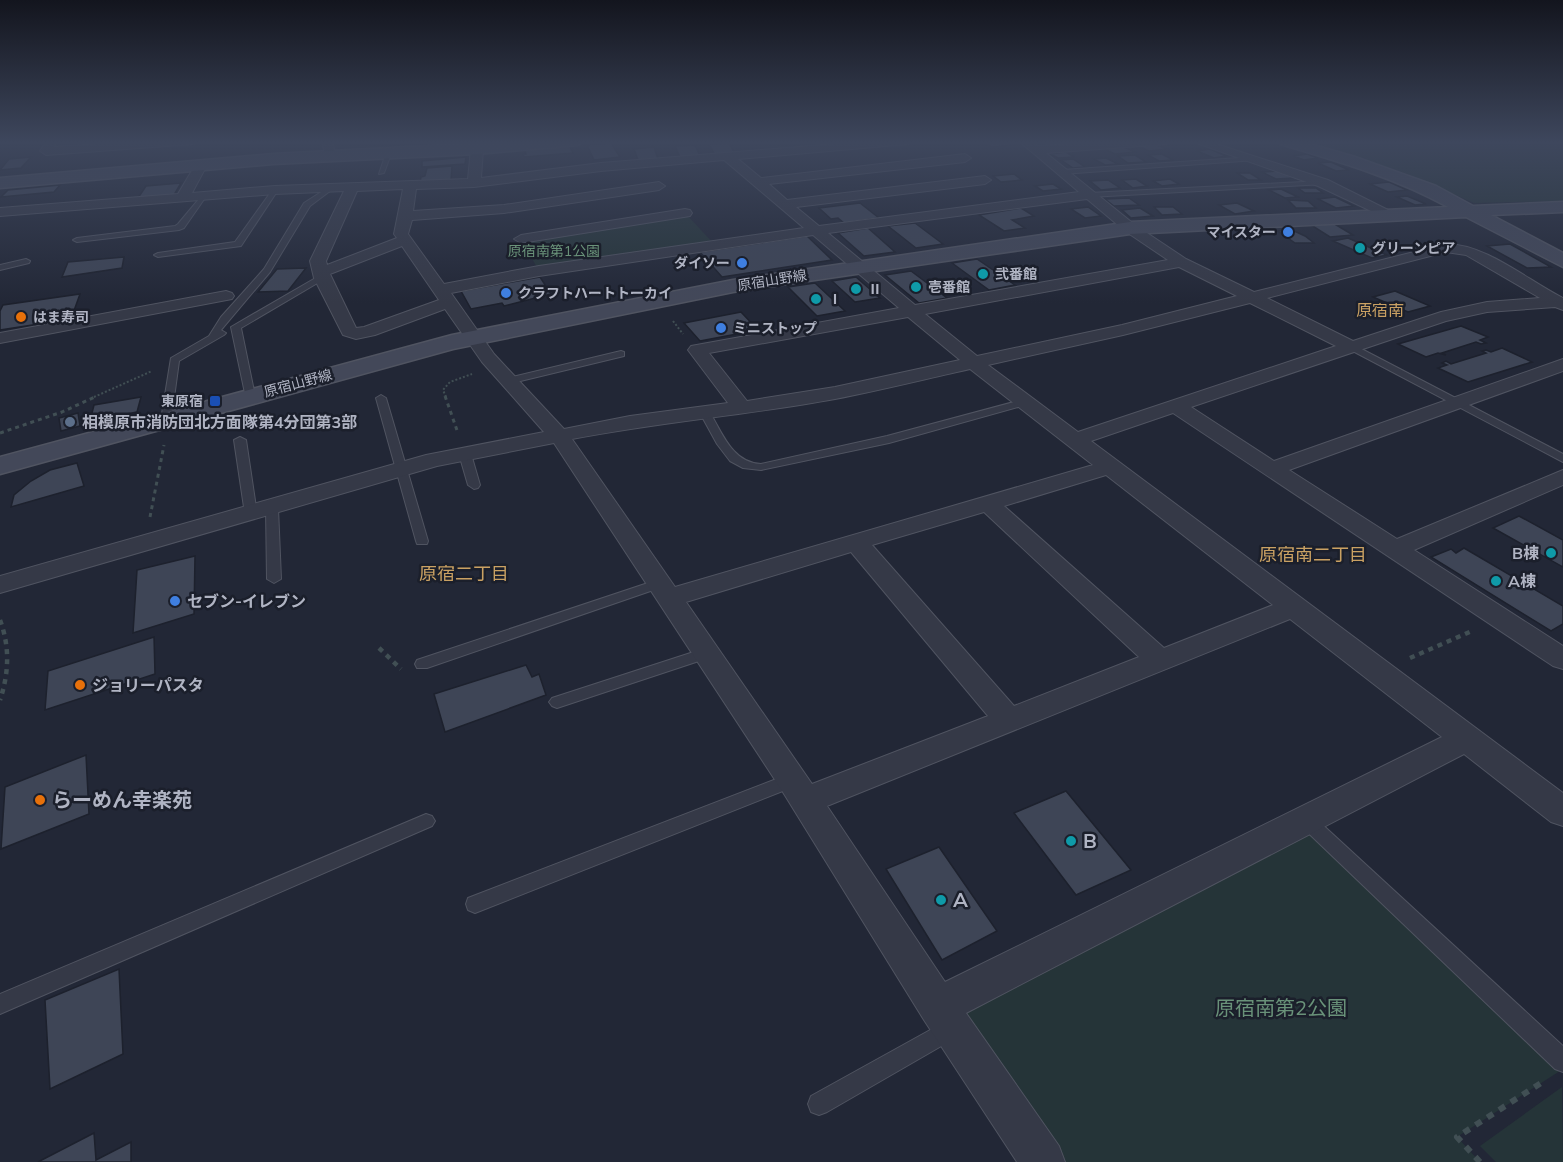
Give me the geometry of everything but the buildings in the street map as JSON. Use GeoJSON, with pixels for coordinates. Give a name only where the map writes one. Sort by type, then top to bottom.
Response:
{"type":"FeatureCollection","features":[{"type":"Feature","properties":{"kind":"street"},"geometry":{"type":"LineString","coordinates":[[0,212],[202,195]]}},
{"type":"Feature","properties":{"kind":"street"},"geometry":{"type":"LineString","coordinates":[[349,195],[318,261],[322,275],[352,333],[369,332],[445,296],[539,271],[714,244],[817,231],[983,195]]}},
{"type":"Feature","properties":{"kind":"street"},"geometry":{"type":"LineString","coordinates":[[409,195],[406,228],[445,296],[508,381],[560,437],[798,790],[1043,1162]]}},
{"type":"Feature","properties":{"kind":"street"},"geometry":{"type":"LineString","coordinates":[[512,224],[623,195]]}},
{"type":"Feature","properties":{"kind":"street"},"geometry":{"type":"LineString","coordinates":[[668,195],[714,244]]}},
{"type":"Feature","properties":{"kind":"street"},"geometry":{"type":"LineString","coordinates":[[773,195],[974,363],[1563,812]]}},
{"type":"Feature","properties":{"kind":"street"},"geometry":{"type":"LineString","coordinates":[[784,204],[940,195]]}},
{"type":"Feature","properties":{"kind":"street"},"geometry":{"type":"LineString","coordinates":[[1089,195],[1130,228],[1181,262],[1350,346]]}},
{"type":"Feature","properties":{"kind":"street"},"geometry":{"type":"LineString","coordinates":[[1349,195],[1390,215]]}},
{"type":"Feature","properties":{"kind":"street"},"geometry":{"type":"LineString","coordinates":[[1438,195],[1474,212],[1563,261]]}},
{"type":"Feature","properties":{"kind":"street","name":"原宿山野線"},"geometry":{"type":"LineString","coordinates":[[0,466],[165,430],[250,396],[474,338],[672,297],[858,266],[1130,228],[1563,207]]}},
{"type":"Feature","properties":{"kind":"street"},"geometry":{"type":"LineString","coordinates":[[322,275],[406,228],[692,220]]}},
{"type":"Feature","properties":{"kind":"street"},"geometry":{"type":"LineString","coordinates":[[512,224],[539,271]]}},
{"type":"Feature","properties":{"kind":"street"},"geometry":{"type":"LineString","coordinates":[[0,585],[400,470],[465,454],[630,422],[742,408],[835,393],[1123,330],[1248,297],[1453,248],[1471,252],[1561,303]]}},
{"type":"Feature","properties":{"kind":"street"},"geometry":{"type":"LineString","coordinates":[[742,408],[698,350],[1181,262]]}},
{"type":"Feature","properties":{"kind":"street"},"geometry":{"type":"LineString","coordinates":[[0,338],[226,296]]}},
{"type":"Feature","properties":{"kind":"street"},"geometry":{"type":"LineString","coordinates":[[1074,440],[1350,346],[1460,312],[1509,305],[1561,303]]}},
{"type":"Feature","properties":{"kind":"street"},"geometry":{"type":"LineString","coordinates":[[1272,469],[1563,365]]}},
{"type":"Feature","properties":{"kind":"street"},"geometry":{"type":"LineString","coordinates":[[1175,406],[1500,619],[1559,652]]}},
{"type":"Feature","properties":{"kind":"street"},"geometry":{"type":"LineString","coordinates":[[665,591],[856,542],[1109,467]]}},
{"type":"Feature","properties":{"kind":"street"},"geometry":{"type":"LineString","coordinates":[[1394,550],[1563,477]]}},
{"type":"Feature","properties":{"kind":"street"},"geometry":{"type":"LineString","coordinates":[[988,503],[1160,660]]}},
{"type":"Feature","properties":{"kind":"street"},"geometry":{"type":"LineString","coordinates":[[856,542],[1009,720]]}},
{"type":"Feature","properties":{"kind":"street"},"geometry":{"type":"LineString","coordinates":[[798,790],[1009,720],[1294,607]]}},
{"type":"Feature","properties":{"kind":"street"},"geometry":{"type":"LineString","coordinates":[[946,1017],[1307,821],[1467,738]]}},
{"type":"Feature","properties":{"kind":"lane"},"geometry":{"type":"LineString","coordinates":[[77,240],[176,228],[181,226],[204,195]]}},
{"type":"Feature","properties":{"kind":"lane"},"geometry":{"type":"LineString","coordinates":[[158,255],[236,247],[271,195]]}},
{"type":"Feature","properties":{"kind":"lane"},"geometry":{"type":"LineString","coordinates":[[213,336],[224,319],[267,270],[307,205],[321,195]]}},
{"type":"Feature","properties":{"kind":"lane"},"geometry":{"type":"LineString","coordinates":[[94,238],[104,227]]}},
{"type":"Feature","properties":{"kind":"lane"},"geometry":{"type":"LineString","coordinates":[[0,268],[26,261]]}},
{"type":"Feature","properties":{"kind":"lane"},"geometry":{"type":"LineString","coordinates":[[165,430],[174,360],[213,336],[236,327],[322,275]]}},
{"type":"Feature","properties":{"kind":"lane"},"geometry":{"type":"LineString","coordinates":[[236,327],[250,396]]}},
{"type":"Feature","properties":{"kind":"lane"},"geometry":{"type":"LineString","coordinates":[[1350,346],[1563,459]]}},
{"type":"Feature","properties":{"kind":"lane"},"geometry":{"type":"LineString","coordinates":[[508,381],[621,354]]}},
{"type":"Feature","properties":{"kind":"lane"},"geometry":{"type":"LineString","coordinates":[[381,398],[400,470],[423,541]]}},
{"type":"Feature","properties":{"kind":"lane"},"geometry":{"type":"LineString","coordinates":[[705,413],[738,462],[748,466],[760,466],[826,454],[1024,402]]}},
{"type":"Feature","properties":{"kind":"lane"},"geometry":{"type":"LineString","coordinates":[[240,441],[251,514]]}},
{"type":"Feature","properties":{"kind":"lane"},"geometry":{"type":"LineString","coordinates":[[465,454],[474,485]]}},
{"type":"Feature","properties":{"kind":"lane"},"geometry":{"type":"LineString","coordinates":[[272,507],[274,579]]}},
{"type":"Feature","properties":{"kind":"lane"},"geometry":{"type":"LineString","coordinates":[[422,664],[665,591]]}},
{"type":"Feature","properties":{"kind":"lane"},"geometry":{"type":"LineString","coordinates":[[557,702],[706,652]]}},
{"type":"Feature","properties":{"kind":"lane"},"geometry":{"type":"LineString","coordinates":[[475,904],[798,790]]}},
{"type":"Feature","properties":{"kind":"lane"},"geometry":{"type":"LineString","coordinates":[[0,1004],[426,821]]}},
{"type":"Feature","properties":{"kind":"lane"},"geometry":{"type":"LineString","coordinates":[[1307,821],[1558,1068]]}},
{"type":"Feature","properties":{"kind":"lane"},"geometry":{"type":"LineString","coordinates":[[819,1104],[946,1017]]}},
{"type":"Feature","properties":{"kind":"path"},"geometry":{"type":"LineString","coordinates":[[667,314],[698,350]]}},
{"type":"Feature","properties":{"kind":"path"},"geometry":{"type":"LineString","coordinates":[[0,433],[82,404],[174,360]]}},
{"type":"Feature","properties":{"kind":"path"},"geometry":{"type":"LineString","coordinates":[[465,454],[443,390],[450,382],[478,372]]}},
{"type":"Feature","properties":{"kind":"path"},"geometry":{"type":"LineString","coordinates":[[145,544],[165,430]]}},
{"type":"Feature","properties":{"kind":"path"},"geometry":{"type":"LineString","coordinates":[[1379,672],[1500,619]]}},
{"type":"Feature","properties":{"kind":"path"},"geometry":{"type":"LineString","coordinates":[[0,620],[7,636],[6,684],[0,700]]}},
{"type":"Feature","properties":{"kind":"path"},"geometry":{"type":"LineString","coordinates":[[379,648],[399,669]]}},
{"type":"Feature","properties":{"kind":"path"},"geometry":{"type":"LineString","coordinates":[[1480,1162],[1457,1137],[1558,1068]]}},
{"type":"Feature","properties":{"kind":"green space"},"geometry":{"type":"Polygon","coordinates":[[[1456,195],[1563,195],[1563,201],[1474,203],[1456,195]]]}},
{"type":"Feature","properties":{"kind":"green space","name":"原宿南第1公園"},"geometry":{"type":"Polygon","coordinates":[[[685,213],[714,244],[539,271],[521,239],[685,213]]]}},
{"type":"Feature","properties":{"kind":"green space","name":"原宿南第2公園"},"geometry":{"type":"Polygon","coordinates":[[[1307,821],[1563,1069],[1457,1137],[1480,1162],[1043,1162],[938,1006],[1307,821]]]}},
{"type":"Feature","properties":{"kind":"green space"},"geometry":{"type":"Polygon","coordinates":[[[1562,1087],[1563,1162],[1496,1162],[1480,1146],[1562,1087]]]}},
{"type":"Feature","properties":{"kind":"place","name":"マイスター"},"geometry":{"type":"Point","coordinates":[1288,232]}},
{"type":"Feature","properties":{"kind":"place","name":"グリーンピア"},"geometry":{"type":"Point","coordinates":[1360,248]}},
{"type":"Feature","properties":{"kind":"place","name":"ダイソー"},"geometry":{"type":"Point","coordinates":[742,263]}},
{"type":"Feature","properties":{"kind":"place","name":"弐番館"},"geometry":{"type":"Point","coordinates":[983,274]}},
{"type":"Feature","properties":{"kind":"place","name":"壱番館"},"geometry":{"type":"Point","coordinates":[916,287]}},
{"type":"Feature","properties":{"kind":"place","name":"Ⅱ"},"geometry":{"type":"Point","coordinates":[856,289]}},
{"type":"Feature","properties":{"kind":"place","name":"クラフトハートトーカイ"},"geometry":{"type":"Point","coordinates":[506,293]}},
{"type":"Feature","properties":{"kind":"place","name":"Ⅰ"},"geometry":{"type":"Point","coordinates":[816,299]}},
{"type":"Feature","properties":{"kind":"place","name":"はま寿司"},"geometry":{"type":"Point","coordinates":[21,317]}},
{"type":"Feature","properties":{"kind":"place","name":"ミニストップ"},"geometry":{"type":"Point","coordinates":[721,328]}},
{"type":"Feature","properties":{"kind":"place","name":"東原宿"},"geometry":{"type":"Point","coordinates":[215,401]}},
{"type":"Feature","properties":{"kind":"place","name":"相模原市消防団北方面隊第4分団第3部"},"geometry":{"type":"Point","coordinates":[70,422]}},
{"type":"Feature","properties":{"kind":"place","name":"B棟"},"geometry":{"type":"Point","coordinates":[1551,553]}},
{"type":"Feature","properties":{"kind":"place","name":"A棟"},"geometry":{"type":"Point","coordinates":[1496,581]}},
{"type":"Feature","properties":{"kind":"place","name":"セブン-イレブン"},"geometry":{"type":"Point","coordinates":[175,601]}},
{"type":"Feature","properties":{"kind":"place","name":"ジョリーパスタ"},"geometry":{"type":"Point","coordinates":[80,685]}},
{"type":"Feature","properties":{"kind":"place","name":"らーめん幸楽苑"},"geometry":{"type":"Point","coordinates":[40,800]}},
{"type":"Feature","properties":{"kind":"place","name":"B"},"geometry":{"type":"Point","coordinates":[1071,841]}},
{"type":"Feature","properties":{"kind":"place","name":"A"},"geometry":{"type":"Point","coordinates":[941,900]}},
{"type":"Feature","properties":{"kind":"district","name":"原宿南"},"geometry":{"type":"Point","coordinates":[1380,310]}},
{"type":"Feature","properties":{"kind":"district","name":"原宿南二丁目"},"geometry":{"type":"Point","coordinates":[1313,555]}},
{"type":"Feature","properties":{"kind":"district","name":"原宿二丁目"},"geometry":{"type":"Point","coordinates":[464,574]}}]}
